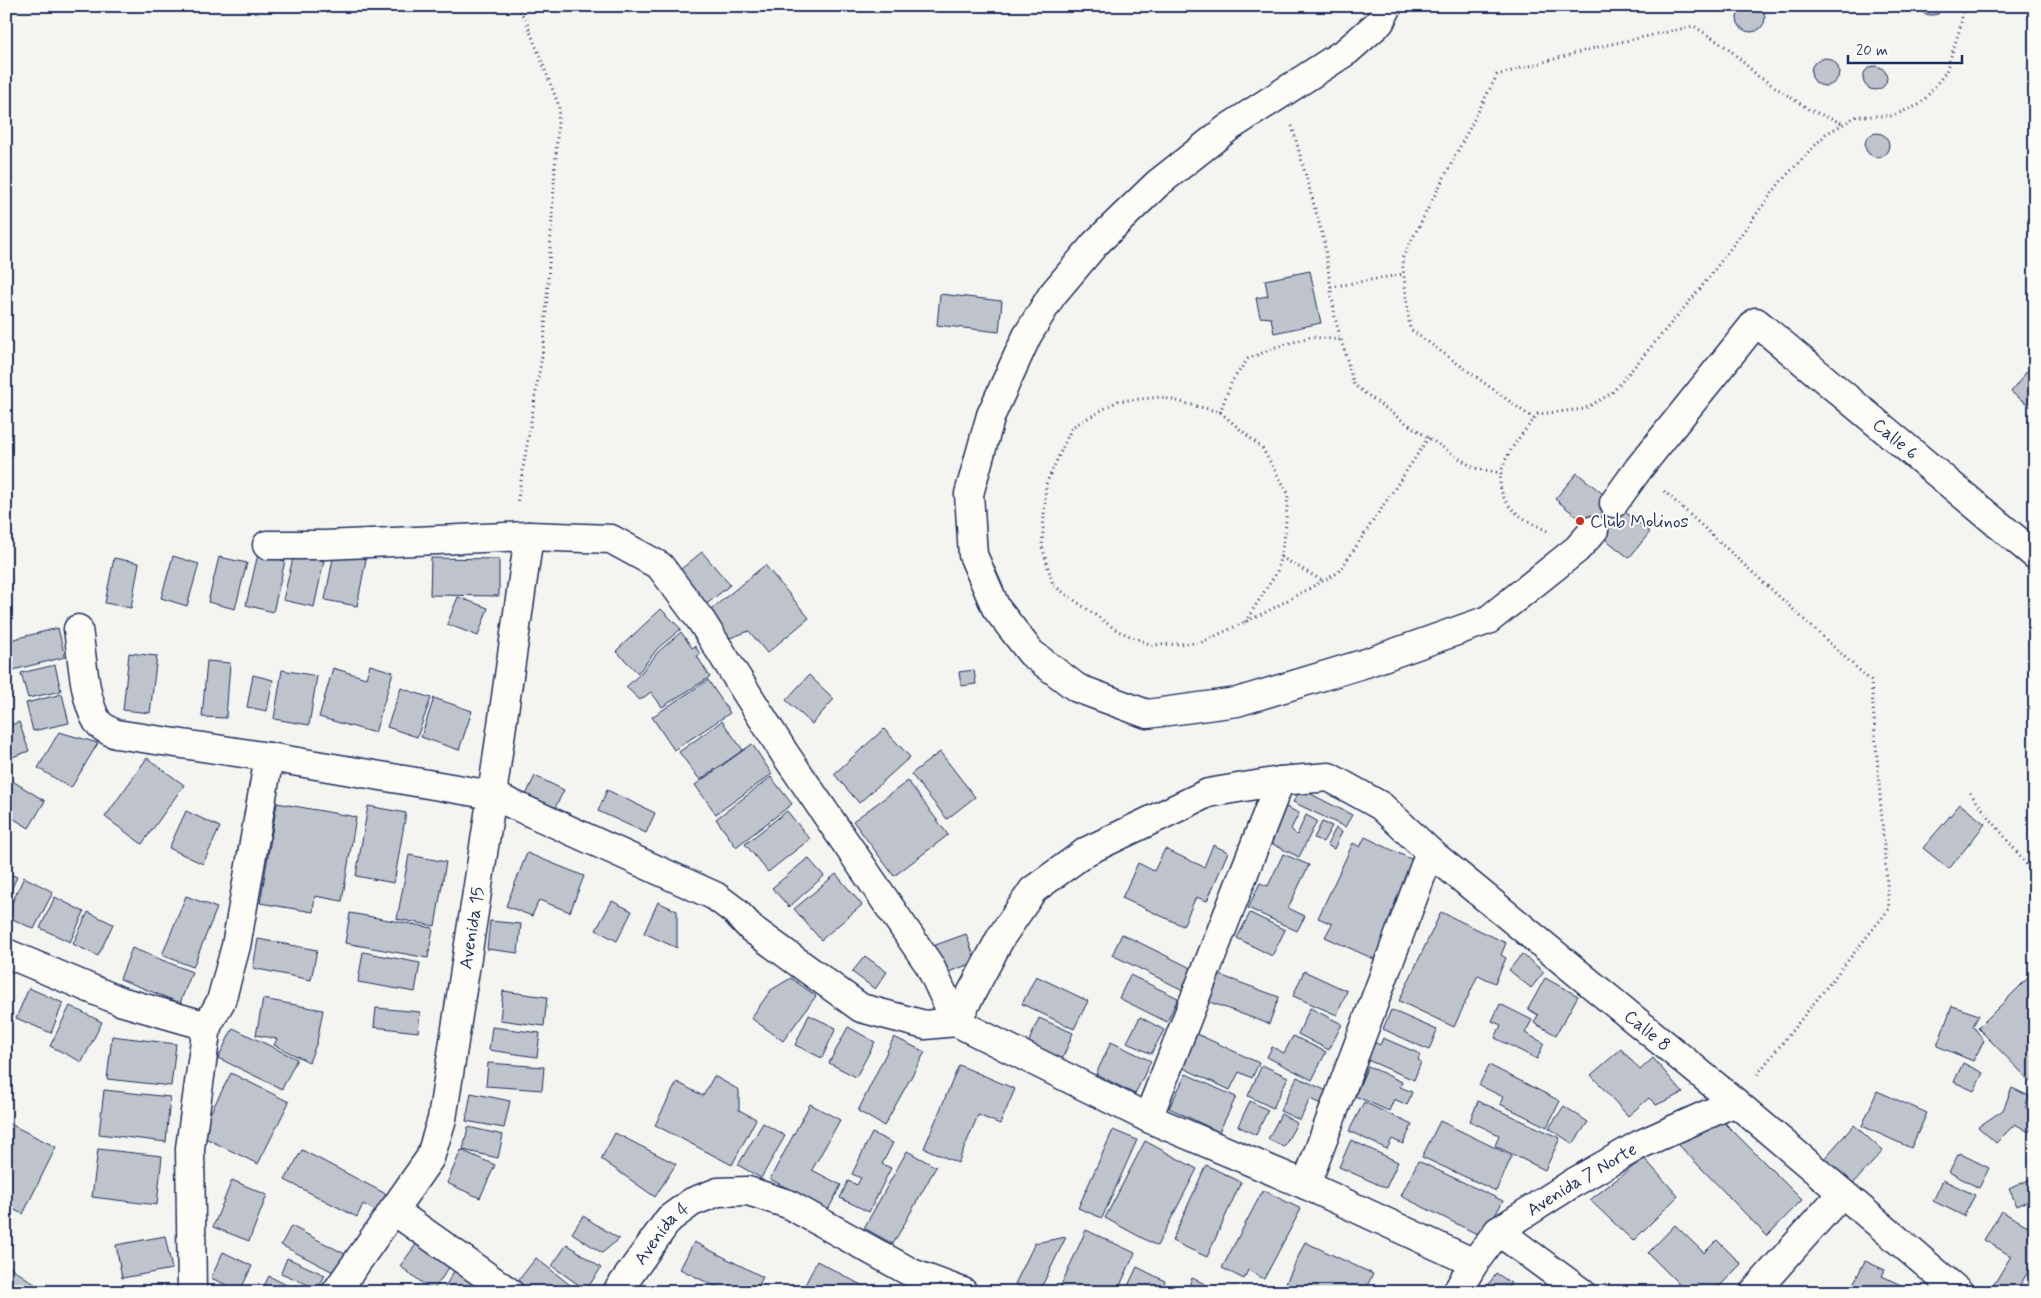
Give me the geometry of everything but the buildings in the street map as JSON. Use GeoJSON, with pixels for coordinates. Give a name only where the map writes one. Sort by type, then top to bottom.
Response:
{"type":"FeatureCollection","features":[{"type":"Feature","properties":{"kind":"street"},"geometry":{"type":"LineString","coordinates":[[1388,6],[1380,22],[1347,51],[1228,128],[1157,184],[1095,244],[1052,295],[1027,336],[991,415],[969,494],[973,555],[996,608],[1030,653],[1077,688],[1147,714],[1237,702],[1366,662],[1488,620],[1585,540]]}},
{"type":"Feature","properties":{"kind":"street","name":"Calle 6"},"geometry":{"type":"LineString","coordinates":[[1639,468],[1756,322],[2035,555]]}},
{"type":"Feature","properties":{"kind":"street"},"geometry":{"type":"LineString","coordinates":[[1614,503],[1639,468]]}},
{"type":"Feature","properties":{"kind":"street"},"geometry":{"type":"LineString","coordinates":[[268,544],[325,545],[520,536],[611,539],[660,566],[702,622],[785,754],[930,966],[956,1022]]}},
{"type":"Feature","properties":{"kind":"street","name":"Avenida 15"},"geometry":{"type":"LineString","coordinates":[[336,1292],[430,1158],[442,1119],[492,795],[520,536]]}},
{"type":"Feature","properties":{"kind":"street"},"geometry":{"type":"LineString","coordinates":[[78,629],[86,689],[98,721],[105,729],[116,734],[269,757],[492,795],[715,896],[735,910],[752,930],[861,1008],[924,1025],[956,1022],[1148,1118],[1306,1185],[1474,1263]]}},
{"type":"Feature","properties":{"kind":"street"},"geometry":{"type":"LineString","coordinates":[[192,1292],[190,1148],[207,1026],[221,1001],[236,946],[269,757]]}},
{"type":"Feature","properties":{"kind":"street","name":"Calle 8"},"geometry":{"type":"LineString","coordinates":[[1280,781],[1328,777],[1381,806],[1430,852],[1735,1102],[1959,1292]]}},
{"type":"Feature","properties":{"kind":"street"},"geometry":{"type":"LineString","coordinates":[[956,1022],[1001,937],[1032,890],[1087,851],[1208,793],[1280,781]]}},
{"type":"Feature","properties":{"kind":"street"},"geometry":{"type":"LineString","coordinates":[[1148,1118],[1280,781]]}},
{"type":"Feature","properties":{"kind":"street"},"geometry":{"type":"LineString","coordinates":[[1306,1185],[1430,852]]}},
{"type":"Feature","properties":{"kind":"street"},"geometry":{"type":"LineString","coordinates":[[6,953],[120,1001],[207,1026]]}},
{"type":"Feature","properties":{"kind":"street","name":"Avenida 7 Norte"},"geometry":{"type":"LineString","coordinates":[[1457,1292],[1474,1263],[1498,1231],[1573,1183],[1639,1146],[1735,1102]]}},
{"type":"Feature","properties":{"kind":"street","name":"Avenida 4"},"geometry":{"type":"LineString","coordinates":[[617,1292],[669,1219],[692,1202],[718,1192],[748,1191],[788,1204],[906,1282],[963,1292]]}},
{"type":"Feature","properties":{"kind":"street"},"geometry":{"type":"LineString","coordinates":[[1754,1292],[1842,1193]]}},
{"type":"Feature","properties":{"kind":"street"},"geometry":{"type":"LineString","coordinates":[[393,1210],[509,1292]]}},
{"type":"Feature","properties":{"kind":"street"},"geometry":{"type":"LineString","coordinates":[[1498,1231],[1581,1292]]}},
{"type":"Feature","properties":{"kind":"path"},"geometry":{"type":"LineString","coordinates":[[517,6],[526,21],[559,106],[544,344],[520,536]]}},
{"type":"Feature","properties":{"kind":"path"},"geometry":{"type":"LineString","coordinates":[[1585,540],[1511,508],[1500,492],[1501,474],[1509,450],[1538,414],[1584,409],[1612,393],[1700,289],[1782,180],[1826,134],[1857,116],[1892,116],[1921,104],[1946,72],[1960,28],[1964,6]]}},
{"type":"Feature","properties":{"kind":"path"},"geometry":{"type":"LineString","coordinates":[[1534,419],[1410,329],[1402,260],[1497,75],[1598,47],[1694,26],[1729,49],[1758,76],[1803,106],[1844,124]]}},
{"type":"Feature","properties":{"kind":"path"},"geometry":{"type":"LineString","coordinates":[[1283,92],[1324,241],[1335,318],[1354,385],[1474,468],[1501,474]]}},
{"type":"Feature","properties":{"kind":"path"},"geometry":{"type":"LineString","coordinates":[[1330,287],[1404,274]]}},
{"type":"Feature","properties":{"kind":"path"},"geometry":{"type":"LineString","coordinates":[[1220,412],[1232,381],[1248,359],[1276,347],[1311,337],[1341,340]]}},
{"type":"Feature","properties":{"kind":"path"},"geometry":{"type":"LineString","coordinates":[[1245,622],[1277,572],[1286,534],[1288,493],[1262,448],[1220,412],[1161,397],[1118,401],[1072,427],[1046,484],[1042,546],[1053,585],[1118,631],[1152,645],[1200,643],[1245,622],[1339,572],[1429,438]]}},
{"type":"Feature","properties":{"kind":"path"},"geometry":{"type":"LineString","coordinates":[[1639,468],[1871,681],[1889,909],[1735,1102]]}},
{"type":"Feature","properties":{"kind":"path"},"geometry":{"type":"LineString","coordinates":[[1281,557],[1323,581]]}},
{"type":"Feature","properties":{"kind":"path"},"geometry":{"type":"LineString","coordinates":[[1970,793],[2027,865],[2035,872]]}},
{"type":"Feature","properties":{"kind":"place","name":"Club Molinos"},"geometry":{"type":"Point","coordinates":[1580,521]}}]}
